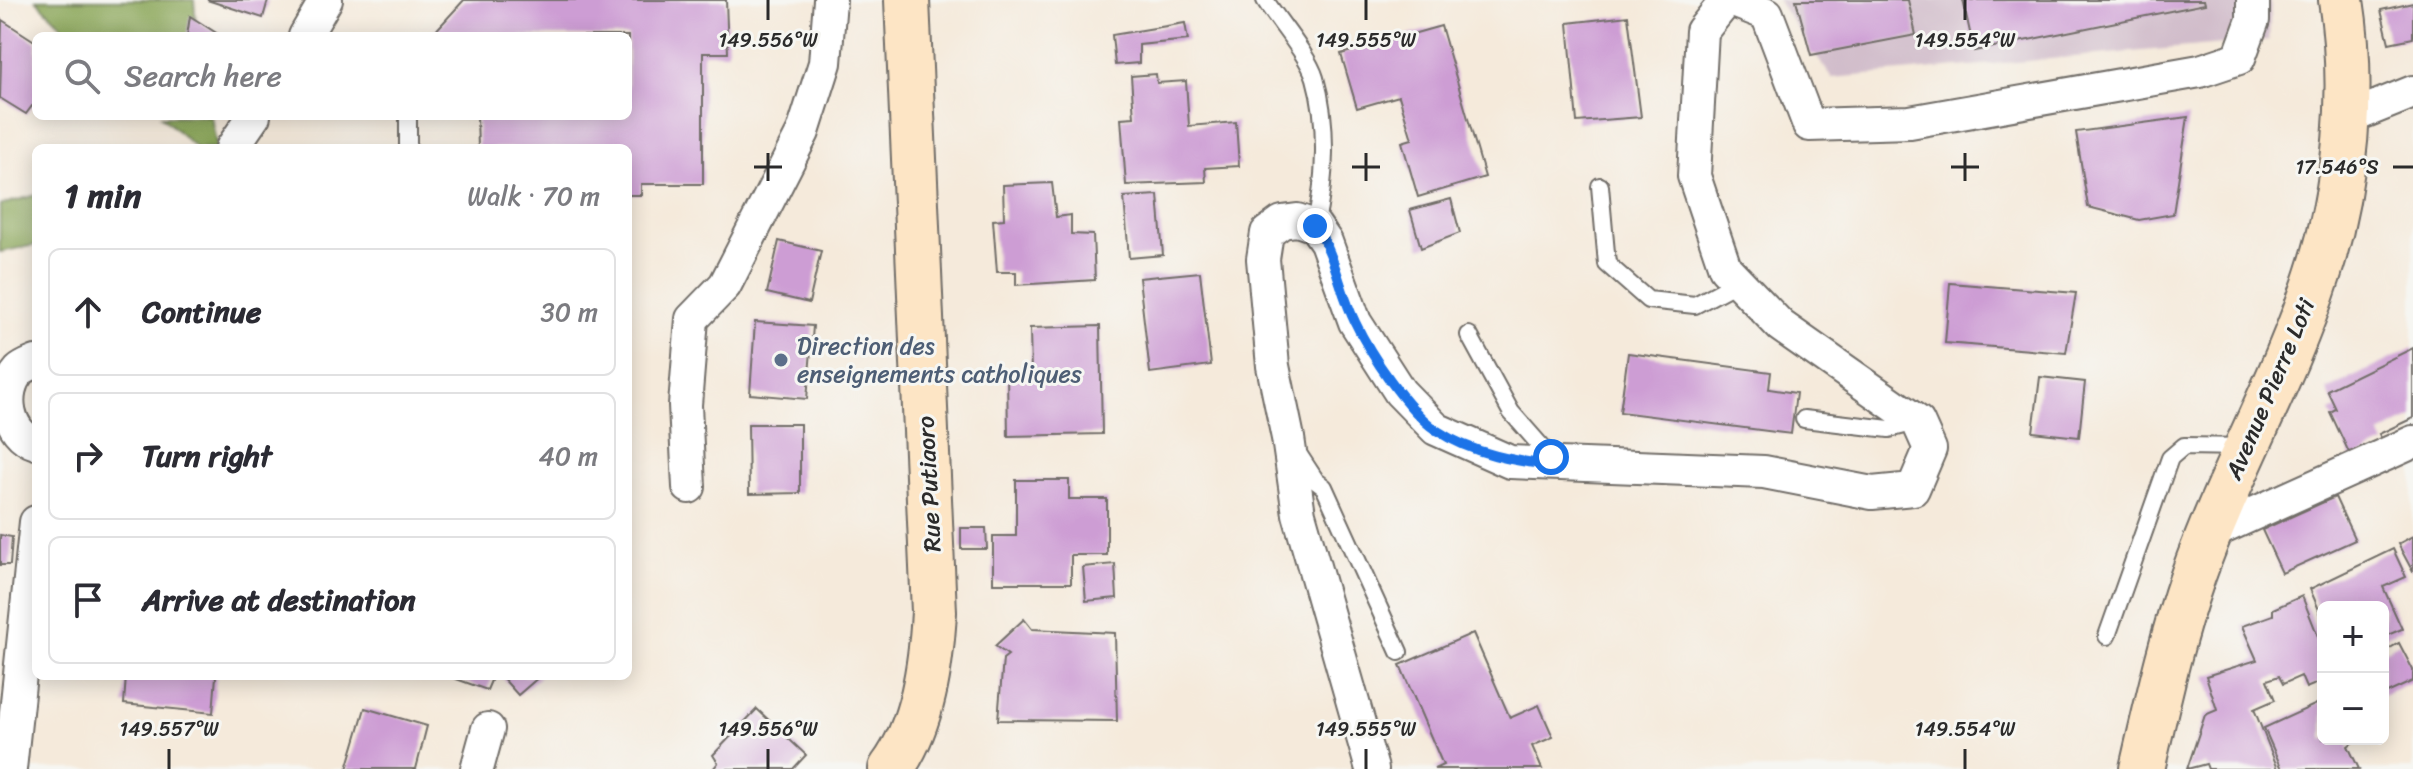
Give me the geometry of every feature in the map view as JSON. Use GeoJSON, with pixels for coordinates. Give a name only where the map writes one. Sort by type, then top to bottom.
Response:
{"type":"FeatureCollection","features":[{"type":"Feature","properties":{"kind":"main road","name":"Rue Putiaoro"},"geometry":{"type":"LineString","coordinates":[[891,769],[916,713],[931,665],[934,612],[907,0]]}},
{"type":"Feature","properties":{"kind":"main road","name":"Avenue Pierre Loti"},"geometry":{"type":"LineString","coordinates":[[2139,761],[2166,663],[2211,533],[2319,274],[2334,207],[2346,119],[2347,38],[2341,0]]}},
{"type":"Feature","properties":{"kind":"street"},"geometry":{"type":"LineString","coordinates":[[307,32],[326,0]]}},
{"type":"Feature","properties":{"kind":"street"},"geometry":{"type":"LineString","coordinates":[[689,487],[685,405],[692,319],[725,285],[803,132],[825,63],[830,0]]}},
{"type":"Feature","properties":{"kind":"street"},"geometry":{"type":"LineString","coordinates":[[1372,769],[1299,514],[1273,366],[1263,259],[1267,233],[1282,222],[1297,220],[1315,226],[1326,242],[1355,322],[1400,392],[1436,429],[1510,462],[1764,472],[1872,493],[1913,489],[1930,449],[1918,422],[1781,326],[1725,268],[1694,176],[1702,31],[1729,0],[1767,14],[1809,125],[1910,122],[2200,71],[2239,58],[2253,20],[2253,0]]}},
{"type":"Feature","properties":{"kind":"street"},"geometry":{"type":"LineString","coordinates":[[2346,119],[2413,92]]}},
{"type":"Feature","properties":{"kind":"street"},"geometry":{"type":"LineString","coordinates":[[235,144],[251,120]]}},
{"type":"Feature","properties":{"kind":"street"},"geometry":{"type":"LineString","coordinates":[[18,365],[3,405],[17,433],[32,446]]}},
{"type":"Feature","properties":{"kind":"street"},"geometry":{"type":"LineString","coordinates":[[2211,533],[2413,442]]}},
{"type":"Feature","properties":{"kind":"street"},"geometry":{"type":"LineString","coordinates":[[10,769],[32,578]]}},
{"type":"Feature","properties":{"kind":"street"},"geometry":{"type":"LineString","coordinates":[[477,769],[488,729]]}},
{"type":"Feature","properties":{"kind":"lane"},"geometry":{"type":"LineString","coordinates":[[1265,0],[1314,76],[1323,126],[1320,204],[1315,226]]}},
{"type":"Feature","properties":{"kind":"lane"},"geometry":{"type":"LineString","coordinates":[[408,120],[408,144]]}},
{"type":"Feature","properties":{"kind":"lane"},"geometry":{"type":"LineString","coordinates":[[1600,186],[1607,264],[1648,300],[1695,305],[1738,282]]}},
{"type":"Feature","properties":{"kind":"lane"},"geometry":{"type":"LineString","coordinates":[[1469,335],[1511,412],[1559,466]]}},
{"type":"Feature","properties":{"kind":"lane"},"geometry":{"type":"LineString","coordinates":[[1804,419],[1889,429],[1918,422]]}},
{"type":"Feature","properties":{"kind":"lane"},"geometry":{"type":"LineString","coordinates":[[1288,438],[1316,481],[1324,487],[1399,652]]}},
{"type":"Feature","properties":{"kind":"lane"},"geometry":{"type":"LineString","coordinates":[[2107,636],[2170,458],[2184,446],[2247,447]]}},
{"type":"Feature","properties":{"kind":"shaded area"},"geometry":{"type":"Polygon","coordinates":[[[1777,0],[2271,0],[2269,40],[1832,78],[1777,0]]]}},
{"type":"Feature","properties":{"kind":"green space"},"geometry":{"type":"Polygon","coordinates":[[[36,0],[194,0],[197,32],[69,32],[36,0]]]}},
{"type":"Feature","properties":{"kind":"green space"},"geometry":{"type":"Polygon","coordinates":[[[165,120],[212,120],[216,144],[192,144],[165,120]]]}},
{"type":"Feature","properties":{"kind":"green space"},"geometry":{"type":"Polygon","coordinates":[[[32,196],[32,246],[0,252],[0,205],[32,196]]]}},
{"type":"Feature","properties":{"kind":"building"},"geometry":{"type":"Polygon","coordinates":[[[207,0],[268,0],[263,18],[207,0]]]}},
{"type":"Feature","properties":{"kind":"building"},"geometry":{"type":"Polygon","coordinates":[[[464,0],[726,0],[728,53],[703,53],[703,184],[641,184],[641,195],[632,195],[632,144],[478,144],[477,120],[632,120],[632,32],[435,32],[464,0]]]}},
{"type":"Feature","properties":{"kind":"building"},"geometry":{"type":"Polygon","coordinates":[[[1796,0],[1908,0],[1916,35],[1811,55],[1796,0]]]}},
{"type":"Feature","properties":{"kind":"building"},"geometry":{"type":"Polygon","coordinates":[[[1963,0],[2204,0],[2205,4],[1974,51],[1963,0]]]}},
{"type":"Feature","properties":{"kind":"building"},"geometry":{"type":"Polygon","coordinates":[[[2413,3],[2413,38],[2389,43],[2381,10],[2413,3]]]}},
{"type":"Feature","properties":{"kind":"building"},"geometry":{"type":"Polygon","coordinates":[[[190,16],[215,32],[188,32],[190,16]]]}},
{"type":"Feature","properties":{"kind":"building"},"geometry":{"type":"Polygon","coordinates":[[[1628,16],[1641,117],[1577,122],[1568,23],[1628,16]]]}},
{"type":"Feature","properties":{"kind":"building"},"geometry":{"type":"Polygon","coordinates":[[[2,20],[32,39],[32,106],[26,114],[0,98],[2,20]]]}},
{"type":"Feature","properties":{"kind":"building"},"geometry":{"type":"Polygon","coordinates":[[[1185,23],[1188,40],[1139,45],[1139,63],[1115,65],[1112,35],[1185,23]]]}},
{"type":"Feature","properties":{"kind":"building"},"geometry":{"type":"Polygon","coordinates":[[[1441,26],[1485,177],[1418,197],[1402,142],[1412,139],[1399,96],[1357,108],[1341,54],[1441,26]]]}},
{"type":"Feature","properties":{"kind":"building"},"geometry":{"type":"Polygon","coordinates":[[[1156,74],[1157,83],[1186,81],[1189,126],[1236,122],[1239,166],[1205,168],[1206,182],[1126,185],[1121,118],[1134,117],[1131,76],[1156,74]]]}},
{"type":"Feature","properties":{"kind":"building"},"geometry":{"type":"Polygon","coordinates":[[[2188,117],[2173,214],[2139,220],[2088,207],[2076,132],[2188,117]]]}},
{"type":"Feature","properties":{"kind":"building"},"geometry":{"type":"Polygon","coordinates":[[[1052,183],[1056,217],[1071,215],[1071,234],[1093,235],[1095,280],[1016,285],[1016,272],[997,272],[993,220],[1004,219],[1003,185],[1052,183]]]}},
{"type":"Feature","properties":{"kind":"building"},"geometry":{"type":"Polygon","coordinates":[[[1158,195],[1163,255],[1129,258],[1124,197],[1158,195]]]}},
{"type":"Feature","properties":{"kind":"building"},"geometry":{"type":"Polygon","coordinates":[[[1451,199],[1460,233],[1421,248],[1410,210],[1451,199]]]}},
{"type":"Feature","properties":{"kind":"building","name":"Direction des enseignements catholiques"},"geometry":{"type":"Polygon","coordinates":[[[779,241],[821,251],[809,303],[767,293],[779,241]]]}},
{"type":"Feature","properties":{"kind":"building"},"geometry":{"type":"Polygon","coordinates":[[[1200,272],[1211,365],[1150,373],[1139,278],[1200,272]]]}},
{"type":"Feature","properties":{"kind":"building"},"geometry":{"type":"Polygon","coordinates":[[[1950,283],[2076,293],[2066,353],[1945,343],[1950,283]]]}},
{"type":"Feature","properties":{"kind":"building","name":"Direction des enseignements catholiques"},"geometry":{"type":"Polygon","coordinates":[[[755,322],[813,326],[807,399],[750,394],[755,322]]]}},
{"type":"Feature","properties":{"kind":"building"},"geometry":{"type":"Polygon","coordinates":[[[1100,326],[1102,434],[1008,436],[1007,374],[1031,373],[1030,328],[1100,326]]]}},
{"type":"Feature","properties":{"kind":"building"},"geometry":{"type":"Polygon","coordinates":[[[2413,348],[2413,418],[2379,434],[2384,444],[2352,459],[2330,412],[2336,409],[2327,390],[2413,348]]]}},
{"type":"Feature","properties":{"kind":"building"},"geometry":{"type":"Polygon","coordinates":[[[1628,353],[1771,372],[1769,389],[1796,393],[1791,434],[1620,412],[1628,353]]]}},
{"type":"Feature","properties":{"kind":"building"},"geometry":{"type":"Polygon","coordinates":[[[2040,377],[2085,382],[2079,437],[2033,432],[2040,377]]]}},
{"type":"Feature","properties":{"kind":"building","name":"Direction des enseignements catholiques"},"geometry":{"type":"Polygon","coordinates":[[[748,424],[800,424],[800,493],[749,494],[748,424]]]}},
{"type":"Feature","properties":{"kind":"building"},"geometry":{"type":"Polygon","coordinates":[[[1016,480],[1069,480],[1069,499],[1107,499],[1107,555],[1071,555],[1071,583],[993,583],[993,536],[1016,536],[1016,480]]]}},
{"type":"Feature","properties":{"kind":"building"},"geometry":{"type":"Polygon","coordinates":[[[2335,497],[2355,540],[2282,573],[2262,530],[2335,497]]]}},
{"type":"Feature","properties":{"kind":"building"},"geometry":{"type":"Polygon","coordinates":[[[961,528],[986,528],[987,549],[961,549],[961,528]]]}},
{"type":"Feature","properties":{"kind":"building"},"geometry":{"type":"Polygon","coordinates":[[[0,535],[12,537],[10,565],[0,565],[0,535]]]}},
{"type":"Feature","properties":{"kind":"building"},"geometry":{"type":"Polygon","coordinates":[[[2413,536],[2413,572],[2398,544],[2413,536]]]}},
{"type":"Feature","properties":{"kind":"building"},"geometry":{"type":"Polygon","coordinates":[[[2393,549],[2406,577],[2383,587],[2402,629],[2389,634],[2389,601],[2317,601],[2317,605],[2310,589],[2393,549]]]}},
{"type":"Feature","properties":{"kind":"building"},"geometry":{"type":"Polygon","coordinates":[[[1115,564],[1117,598],[1086,601],[1083,567],[1115,564]]]}},
{"type":"Feature","properties":{"kind":"building"},"geometry":{"type":"Polygon","coordinates":[[[2302,596],[2317,634],[2317,683],[2306,688],[2301,676],[2283,684],[2279,676],[2267,680],[2275,700],[2254,709],[2278,769],[2208,769],[2206,764],[2187,769],[2205,715],[2217,710],[2206,676],[2257,660],[2242,626],[2273,615],[2273,609],[2302,596]]]}},
{"type":"Feature","properties":{"kind":"building"},"geometry":{"type":"Polygon","coordinates":[[[1024,619],[1032,629],[1115,633],[1117,721],[998,720],[1003,659],[1008,655],[995,646],[1024,619]]]}},
{"type":"Feature","properties":{"kind":"building"},"geometry":{"type":"Polygon","coordinates":[[[1473,633],[1510,718],[1539,705],[1553,737],[1532,746],[1542,769],[1434,769],[1443,765],[1400,665],[1473,633]]]}},
{"type":"Feature","properties":{"kind":"building"},"geometry":{"type":"Polygon","coordinates":[[[2399,643],[2413,670],[2413,681],[2389,692],[2389,673],[2389,649],[2399,643]]]}},
{"type":"Feature","properties":{"kind":"building"},"geometry":{"type":"Polygon","coordinates":[[[126,680],[216,680],[213,713],[124,704],[126,680]]]}},
{"type":"Feature","properties":{"kind":"building"},"geometry":{"type":"Polygon","coordinates":[[[459,680],[491,680],[487,690],[459,680]]]}},
{"type":"Feature","properties":{"kind":"building"},"geometry":{"type":"Polygon","coordinates":[[[505,680],[535,680],[518,695],[505,680]]]}},
{"type":"Feature","properties":{"kind":"building"},"geometry":{"type":"Polygon","coordinates":[[[2317,704],[2317,745],[2349,745],[2359,769],[2282,769],[2264,728],[2317,704]]]}},
{"type":"Feature","properties":{"kind":"building"},"geometry":{"type":"Polygon","coordinates":[[[365,708],[427,726],[416,769],[347,769],[365,708]]]}},
{"type":"Feature","properties":{"kind":"building"},"geometry":{"type":"Polygon","coordinates":[[[757,709],[806,755],[793,769],[713,769],[718,763],[713,755],[757,709]]]}},
{"type":"Feature","properties":{"kind":"place","name":"Direction des enseignements catholiques"},"geometry":{"type":"Point","coordinates":[781,360]}},
{"type":"Feature","properties":{"kind":"route"},"geometry":{"type":"LineString","coordinates":[[1315,226],[1326,242],[1355,322],[1400,392],[1436,429],[1510,462],[1559,466],[1551,457]]}}]}
